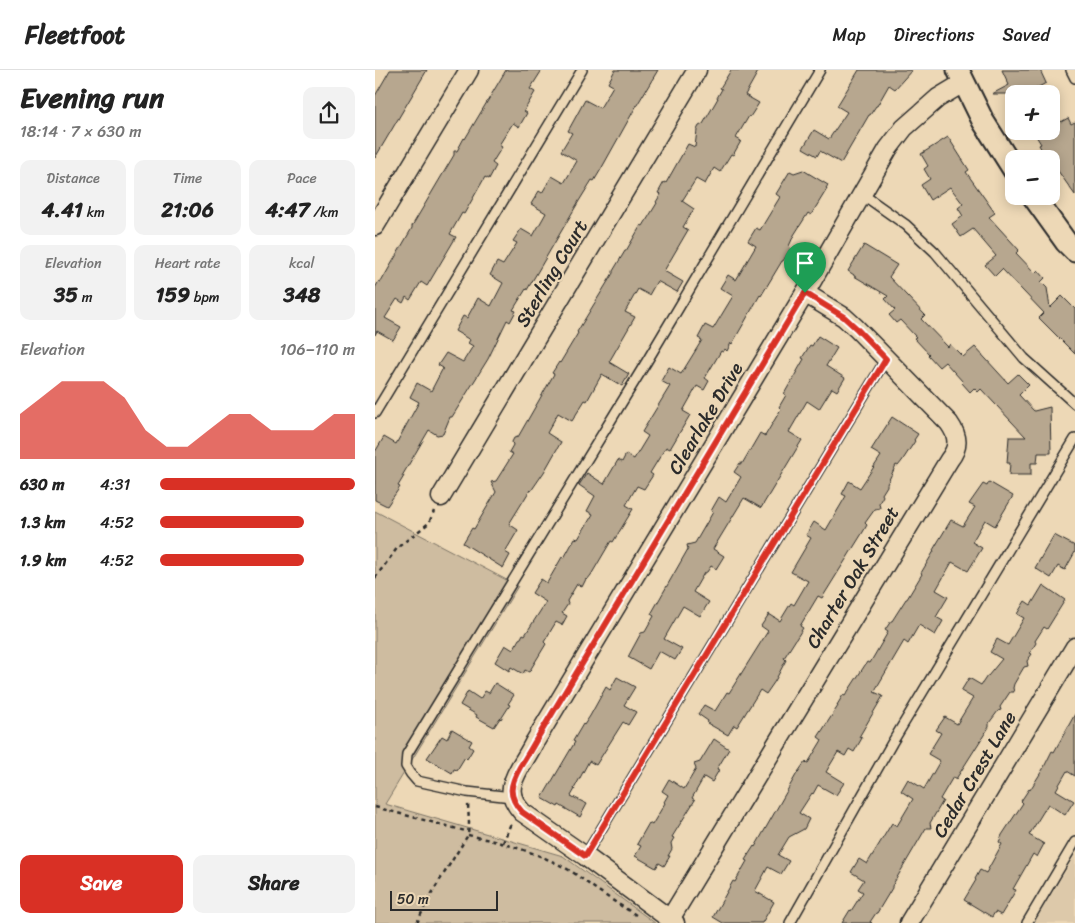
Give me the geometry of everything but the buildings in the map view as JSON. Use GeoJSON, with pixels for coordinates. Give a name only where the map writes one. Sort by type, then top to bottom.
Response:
{"type":"FeatureCollection","features":[{"type":"Feature","properties":{"kind":"street"},"geometry":{"type":"LineString","coordinates":[[375,226],[469,70]]}},
{"type":"Feature","properties":{"kind":"street","name":"Sterling Court"},"geometry":{"type":"LineString","coordinates":[[441,497],[697,70]]}},
{"type":"Feature","properties":{"kind":"street"},"geometry":{"type":"LineString","coordinates":[[960,76],[983,121],[1005,156]]}},
{"type":"Feature","properties":{"kind":"street","name":"Clearlake Drive"},"geometry":{"type":"LineString","coordinates":[[515,802],[511,789],[513,780],[805,293],[888,149],[904,128],[960,76]]}},
{"type":"Feature","properties":{"kind":"street"},"geometry":{"type":"LineString","coordinates":[[1040,205],[1075,251]]}},
{"type":"Feature","properties":{"kind":"street","name":"Charter Oak Street"},"geometry":{"type":"LineString","coordinates":[[673,921],[954,454],[956,446],[957,438],[949,423],[856,328],[844,317],[805,293]]}},
{"type":"Feature","properties":{"kind":"street","name":"Cedar Crest Lane"},"geometry":{"type":"LineString","coordinates":[[909,923],[1067,667],[1075,647]]}},
{"type":"Feature","properties":{"kind":"street"},"geometry":{"type":"LineString","coordinates":[[515,802],[522,812],[673,921]]}},
{"type":"Feature","properties":{"kind":"lane"},"geometry":{"type":"LineString","coordinates":[[375,413],[582,70]]}},
{"type":"Feature","properties":{"kind":"lane"},"geometry":{"type":"LineString","coordinates":[[515,802],[417,781],[406,766],[407,754],[647,361],[820,70]]}},
{"type":"Feature","properties":{"kind":"lane"},"geometry":{"type":"LineString","coordinates":[[1071,70],[1075,78]]}},
{"type":"Feature","properties":{"kind":"lane"},"geometry":{"type":"LineString","coordinates":[[862,194],[906,225],[935,252],[1024,358],[1075,404]]}},
{"type":"Feature","properties":{"kind":"lane"},"geometry":{"type":"LineString","coordinates":[[585,856],[886,359]]}},
{"type":"Feature","properties":{"kind":"lane"},"geometry":{"type":"LineString","coordinates":[[790,923],[897,735],[1075,439]]}},
{"type":"Feature","properties":{"kind":"lane"},"geometry":{"type":"LineString","coordinates":[[1027,923],[1075,842]]}},
{"type":"Feature","properties":{"kind":"path"},"geometry":{"type":"LineString","coordinates":[[375,578],[397,547],[429,523],[441,497]]}},
{"type":"Feature","properties":{"kind":"path"},"geometry":{"type":"LineString","coordinates":[[417,923],[435,888],[468,834],[467,792]]}},
{"type":"Feature","properties":{"kind":"path"},"geometry":{"type":"LineString","coordinates":[[503,843],[515,802]]}},
{"type":"Feature","properties":{"kind":"path"},"geometry":{"type":"LineString","coordinates":[[375,807],[524,849],[554,862],[571,872],[640,918]]}},
{"type":"Feature","properties":{"kind":"shaded area"},"geometry":{"type":"Polygon","coordinates":[[[375,511],[518,586],[385,804],[563,856],[655,923],[375,923],[375,511]]]}},
{"type":"Feature","properties":{"kind":"shaded area"},"geometry":{"type":"Polygon","coordinates":[[[1075,856],[1075,923],[1034,923],[1075,856]]]}},
{"type":"Feature","properties":{"kind":"route"},"geometry":{"type":"LineString","coordinates":[[805,293],[844,317],[886,359],[585,856],[522,812],[512,797],[513,780],[805,293]]}}]}
